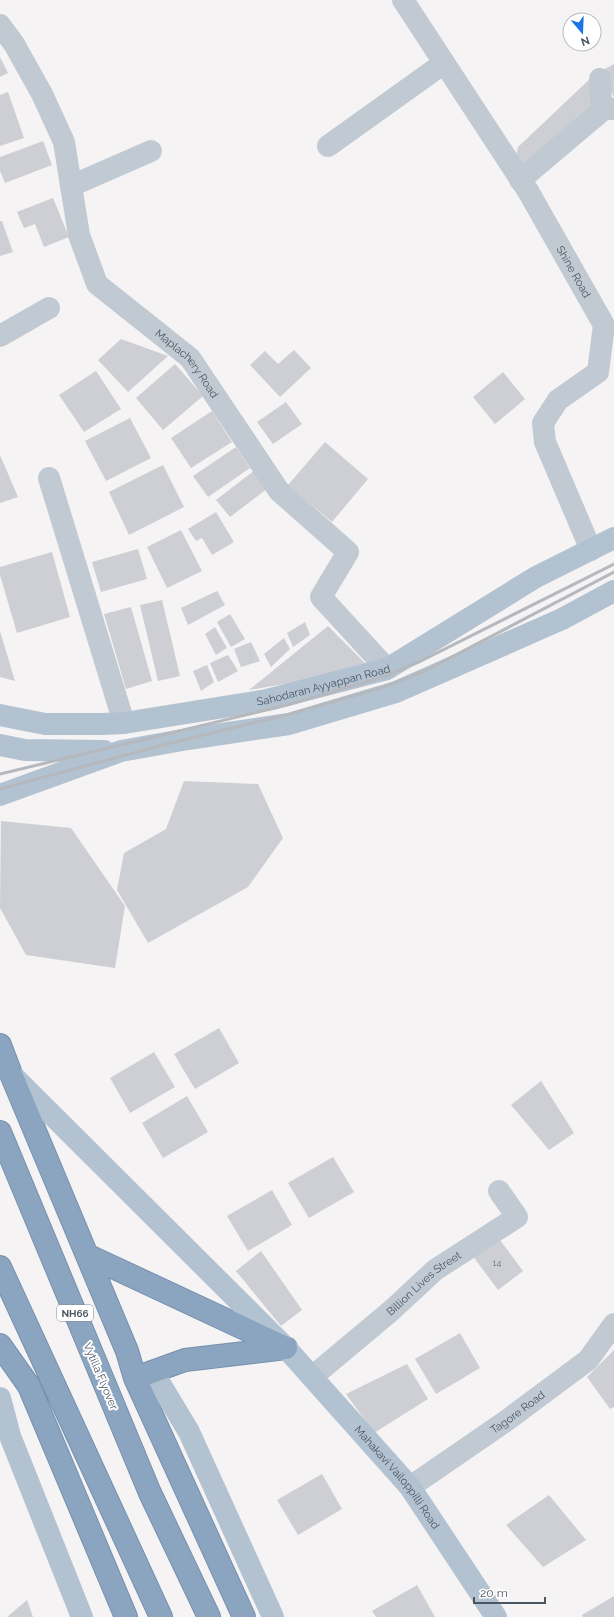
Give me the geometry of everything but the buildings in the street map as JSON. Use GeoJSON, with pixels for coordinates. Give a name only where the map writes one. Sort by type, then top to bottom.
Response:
{"type":"FeatureCollection","features":[{"type":"Feature","properties":{"kind":"highway"},"geometry":{"type":"LineString","coordinates":[[0,1045],[89,1256],[127,1351],[144,1375],[244,1617]]}},
{"type":"Feature","properties":{"kind":"highway","name":"Vytilla Flyover"},"geometry":{"type":"LineString","coordinates":[[0,1132],[150,1494],[209,1617]]}},
{"type":"Feature","properties":{"kind":"highway"},"geometry":{"type":"LineString","coordinates":[[89,1256],[286,1348]]}},
{"type":"Feature","properties":{"kind":"highway"},"geometry":{"type":"LineString","coordinates":[[0,1267],[161,1617]]}},
{"type":"Feature","properties":{"kind":"highway"},"geometry":{"type":"LineString","coordinates":[[0,1344],[29,1386],[126,1617]]}},
{"type":"Feature","properties":{"kind":"highway"},"geometry":{"type":"LineString","coordinates":[[144,1375],[185,1360],[286,1348]]}},
{"type":"Feature","properties":{"kind":"main road","name":"Sahodaran Ayyappan Road"},"geometry":{"type":"LineString","coordinates":[[0,715],[45,724],[103,724],[124,722],[267,700],[387,670],[536,576],[614,538]]}},
{"type":"Feature","properties":{"kind":"main road"},"geometry":{"type":"LineString","coordinates":[[0,795],[121,751],[188,739],[289,724],[396,692],[562,619],[614,591]]}},
{"type":"Feature","properties":{"kind":"main road"},"geometry":{"type":"LineString","coordinates":[[0,746],[25,750],[121,751]]}},
{"type":"Feature","properties":{"kind":"main road","name":"Mahakavi Vailoppilli Road"},"geometry":{"type":"LineString","coordinates":[[11,1074],[286,1348],[312,1377],[410,1487],[496,1617]]}},
{"type":"Feature","properties":{"kind":"main road"},"geometry":{"type":"LineString","coordinates":[[144,1375],[189,1432],[273,1617]]}},
{"type":"Feature","properties":{"kind":"main road"},"geometry":{"type":"LineString","coordinates":[[0,1398],[10,1436],[82,1617]]}},
{"type":"Feature","properties":{"kind":"street","name":"Shine Road"},"geometry":{"type":"LineString","coordinates":[[403,0],[520,180],[604,325],[598,372],[558,400],[543,423],[546,442],[592,550]]}},
{"type":"Feature","properties":{"kind":"street","name":"Maplachery Road"},"geometry":{"type":"LineString","coordinates":[[0,25],[14,44],[42,94],[64,142],[79,235],[97,284],[190,358],[279,491],[348,552],[321,597],[387,670]]}},
{"type":"Feature","properties":{"kind":"street"},"geometry":{"type":"LineString","coordinates":[[328,146],[444,63]]}},
{"type":"Feature","properties":{"kind":"street"},"geometry":{"type":"LineString","coordinates":[[520,180],[609,109],[601,100],[600,79]]}},
{"type":"Feature","properties":{"kind":"street"},"geometry":{"type":"LineString","coordinates":[[71,186],[151,151]]}},
{"type":"Feature","properties":{"kind":"street"},"geometry":{"type":"LineString","coordinates":[[0,336],[49,308]]}},
{"type":"Feature","properties":{"kind":"street"},"geometry":{"type":"LineString","coordinates":[[49,478],[124,722]]}},
{"type":"Feature","properties":{"kind":"street","name":"Billion Lives Street"},"geometry":{"type":"LineString","coordinates":[[312,1377],[392,1310],[436,1270],[517,1217],[499,1191]]}},
{"type":"Feature","properties":{"kind":"street","name":"Tagore Road"},"geometry":{"type":"LineString","coordinates":[[410,1487],[506,1421],[588,1360],[614,1324]]}},
{"type":"Feature","properties":{"kind":"railway"},"geometry":{"type":"LineString","coordinates":[[0,774],[287,705],[383,677],[421,661],[614,564]]}},
{"type":"Feature","properties":{"kind":"railway"},"geometry":{"type":"LineString","coordinates":[[0,789],[163,745],[290,714],[384,687],[425,671],[614,572]]}}]}
